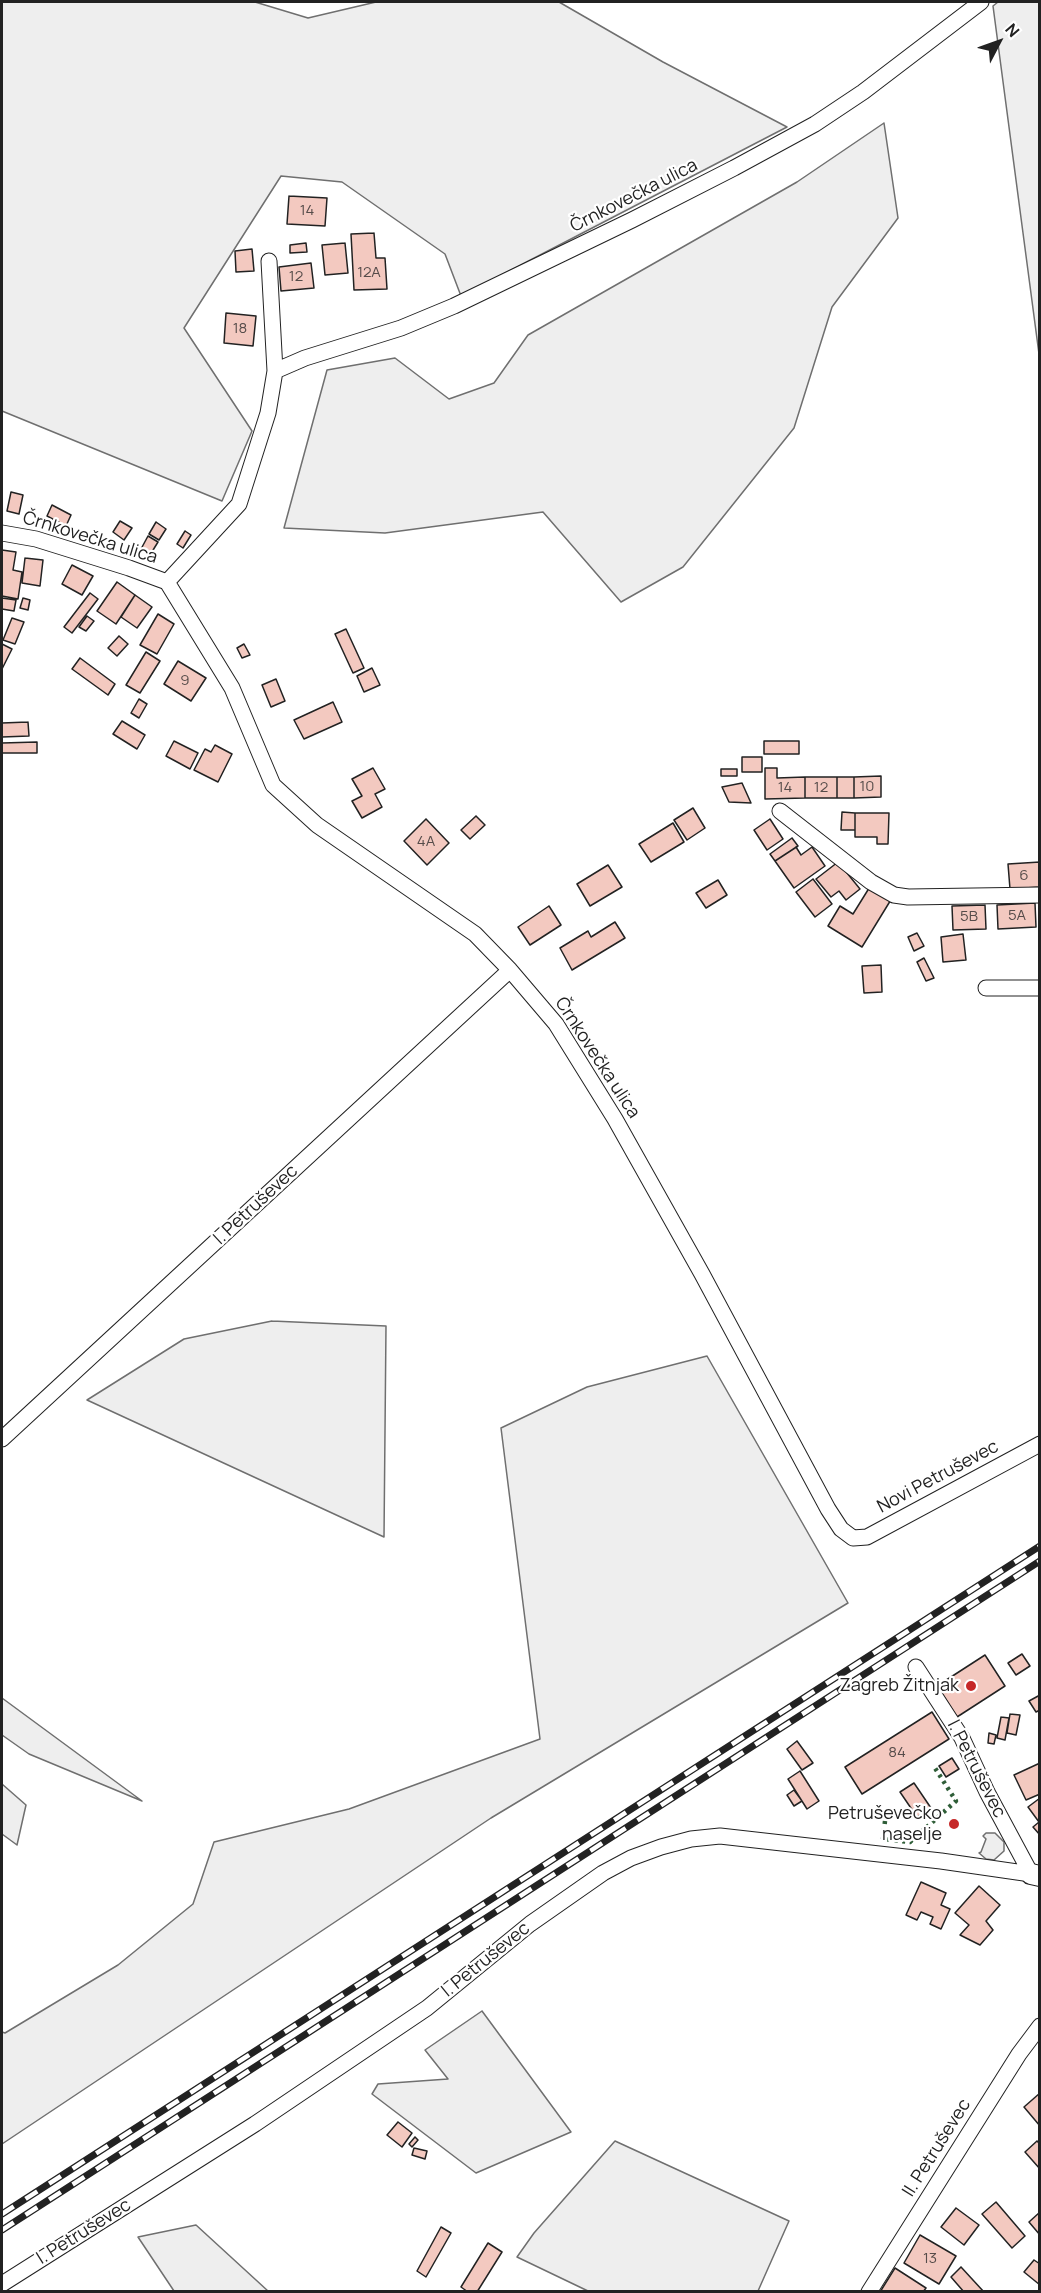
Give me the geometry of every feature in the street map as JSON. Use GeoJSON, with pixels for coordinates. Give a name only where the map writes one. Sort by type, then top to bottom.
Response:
{"type":"FeatureCollection","features":[{"type":"Feature","properties":{"kind":"street","name":"Črnkovečka ulica"},"geometry":{"type":"LineString","coordinates":[[274,371],[304,358],[401,328],[454,306],[734,168],[815,124],[863,92],[981,2]]}},
{"type":"Feature","properties":{"kind":"street","name":"Črnkovečka ulica"},"geometry":{"type":"LineString","coordinates":[[167,582],[239,504],[268,413],[274,371],[269,261]]}},
{"type":"Feature","properties":{"kind":"street","name":"Črnkovečka ulica"},"geometry":{"type":"LineString","coordinates":[[2,533],[36,539],[167,582],[232,688],[273,785],[317,825],[475,934],[510,970],[556,1024],[615,1119],[702,1274],[828,1509],[841,1529],[853,1538]]}},
{"type":"Feature","properties":{"kind":"street"},"geometry":{"type":"LineString","coordinates":[[780,811],[871,882],[894,895],[908,897],[1040,895]]}},
{"type":"Feature","properties":{"kind":"street","name":"I. Petruševec"},"geometry":{"type":"LineString","coordinates":[[2,1439],[510,970]]}},
{"type":"Feature","properties":{"kind":"street"},"geometry":{"type":"LineString","coordinates":[[986,988],[1040,988]]}},
{"type":"Feature","properties":{"kind":"street","name":"Novi Petruševec"},"geometry":{"type":"LineString","coordinates":[[853,1538],[867,1537],[1040,1444]]}},
{"type":"Feature","properties":{"kind":"street","name":"I. Petruševec"},"geometry":{"type":"LineString","coordinates":[[916,1667],[962,1738],[987,1792],[1035,1875]]}},
{"type":"Feature","properties":{"kind":"street","name":"I. Petruševec"},"geometry":{"type":"LineString","coordinates":[[2,2284],[255,2124],[398,2028],[427,2008],[547,1912],[603,1873],[630,1858],[661,1846],[691,1839],[720,1836],[941,1861],[1035,1875]]}},
{"type":"Feature","properties":{"kind":"street","name":"II. Petruševec"},"geometry":{"type":"LineString","coordinates":[[869,2292],[1019,2054],[1040,2026]]}},
{"type":"Feature","properties":{"kind":"shaded area"},"geometry":{"type":"Polygon","coordinates":[[[2,2],[255,2],[308,18],[376,2],[559,2],[663,62],[787,127],[461,296],[445,254],[342,182],[281,176],[184,328],[252,431],[222,501],[2,411],[2,2]]]}},
{"type":"Feature","properties":{"kind":"shaded area"},"geometry":{"type":"Polygon","coordinates":[[[998,2],[1039,2],[1039,354],[993,6],[998,2]]]}},
{"type":"Feature","properties":{"kind":"shaded area"},"geometry":{"type":"Polygon","coordinates":[[[884,123],[898,218],[832,307],[794,428],[683,567],[621,602],[543,512],[385,533],[284,528],[327,370],[395,358],[449,399],[494,383],[528,335],[797,182],[884,123]]]}},
{"type":"Feature","properties":{"kind":"shaded area"},"geometry":{"type":"Polygon","coordinates":[[[272,1321],[386,1326],[384,1537],[87,1400],[184,1339],[272,1321]]]}},
{"type":"Feature","properties":{"kind":"shaded area"},"geometry":{"type":"Polygon","coordinates":[[[707,1356],[848,1603],[491,1818],[2,2144],[2,2032],[5,2033],[118,1965],[193,1904],[214,1842],[349,1809],[540,1739],[501,1428],[587,1387],[707,1356]]]}},
{"type":"Feature","properties":{"kind":"shaded area"},"geometry":{"type":"Polygon","coordinates":[[[2,1698],[142,1801],[29,1754],[2,1735],[2,1698]]]}},
{"type":"Feature","properties":{"kind":"shaded area"},"geometry":{"type":"Polygon","coordinates":[[[2,1784],[26,1805],[17,1845],[2,1834],[2,1784]]]}},
{"type":"Feature","properties":{"kind":"shaded area"},"geometry":{"type":"Polygon","coordinates":[[[986,1833],[995,1833],[1004,1842],[1004,1851],[994,1860],[986,1859],[979,1853],[986,1839],[983,1836],[986,1833]]]}},
{"type":"Feature","properties":{"kind":"shaded area"},"geometry":{"type":"Polygon","coordinates":[[[482,2011],[571,2132],[476,2173],[372,2094],[378,2084],[448,2079],[425,2050],[482,2011]]]}},
{"type":"Feature","properties":{"kind":"shaded area"},"geometry":{"type":"Polygon","coordinates":[[[615,2141],[789,2221],[758,2291],[588,2291],[517,2257],[534,2233],[615,2141]]]}},
{"type":"Feature","properties":{"kind":"shaded area"},"geometry":{"type":"Polygon","coordinates":[[[196,2225],[268,2291],[174,2291],[138,2237],[196,2225]]]}},
{"type":"Feature","properties":{"kind":"building"},"geometry":{"type":"Polygon","coordinates":[[[289,196],[327,198],[325,226],[287,224],[289,196]]]}},
{"type":"Feature","properties":{"kind":"building"},"geometry":{"type":"Polygon","coordinates":[[[374,233],[376,258],[385,258],[387,289],[354,290],[351,234],[374,233]]]}},
{"type":"Feature","properties":{"kind":"building"},"geometry":{"type":"Polygon","coordinates":[[[306,243],[307,252],[290,253],[290,245],[306,243]]]}},
{"type":"Feature","properties":{"kind":"building"},"geometry":{"type":"Polygon","coordinates":[[[345,243],[348,273],[325,275],[322,245],[345,243]]]}},
{"type":"Feature","properties":{"kind":"building"},"geometry":{"type":"Polygon","coordinates":[[[252,249],[254,271],[236,272],[235,251],[252,249]]]}},
{"type":"Feature","properties":{"kind":"building"},"geometry":{"type":"Polygon","coordinates":[[[311,263],[314,288],[281,291],[279,267],[311,263]]]}},
{"type":"Feature","properties":{"kind":"building"},"geometry":{"type":"Polygon","coordinates":[[[226,313],[256,316],[253,346],[224,343],[226,313]]]}},
{"type":"Feature","properties":{"kind":"building"},"geometry":{"type":"Polygon","coordinates":[[[11,492],[23,495],[19,514],[7,511],[11,492]]]}},
{"type":"Feature","properties":{"kind":"building"},"geometry":{"type":"Polygon","coordinates":[[[52,505],[71,515],[66,526],[47,516],[52,505]]]}},
{"type":"Feature","properties":{"kind":"building"},"geometry":{"type":"Polygon","coordinates":[[[120,521],[132,528],[124,540],[113,532],[120,521]]]}},
{"type":"Feature","properties":{"kind":"building"},"geometry":{"type":"Polygon","coordinates":[[[156,522],[166,529],[159,540],[149,534],[156,522]]]}},
{"type":"Feature","properties":{"kind":"building"},"geometry":{"type":"Polygon","coordinates":[[[185,531],[191,535],[183,548],[177,544],[185,531]]]}},
{"type":"Feature","properties":{"kind":"building"},"geometry":{"type":"Polygon","coordinates":[[[148,536],[158,542],[150,555],[141,549],[148,536]]]}},
{"type":"Feature","properties":{"kind":"building"},"geometry":{"type":"Polygon","coordinates":[[[2,550],[16,552],[13,570],[22,572],[18,599],[2,596],[2,550]]]}},
{"type":"Feature","properties":{"kind":"building"},"geometry":{"type":"Polygon","coordinates":[[[25,558],[43,560],[40,586],[22,583],[25,558]]]}},
{"type":"Feature","properties":{"kind":"building"},"geometry":{"type":"Polygon","coordinates":[[[72,565],[93,576],[82,595],[62,584],[72,565]]]}},
{"type":"Feature","properties":{"kind":"building"},"geometry":{"type":"Polygon","coordinates":[[[117,582],[135,595],[116,624],[97,611],[117,582]]]}},
{"type":"Feature","properties":{"kind":"building"},"geometry":{"type":"Polygon","coordinates":[[[90,593],[98,599],[72,633],[64,627],[90,593]]]}},
{"type":"Feature","properties":{"kind":"building"},"geometry":{"type":"Polygon","coordinates":[[[135,595],[152,607],[137,628],[121,617],[135,595]]]}},
{"type":"Feature","properties":{"kind":"building"},"geometry":{"type":"Polygon","coordinates":[[[2,598],[16,600],[14,611],[2,609],[2,598]]]}},
{"type":"Feature","properties":{"kind":"building"},"geometry":{"type":"Polygon","coordinates":[[[23,598],[30,600],[28,610],[20,608],[23,598]]]}},
{"type":"Feature","properties":{"kind":"building"},"geometry":{"type":"Polygon","coordinates":[[[158,614],[174,624],[157,654],[140,645],[158,614]]]}},
{"type":"Feature","properties":{"kind":"building"},"geometry":{"type":"Polygon","coordinates":[[[87,616],[94,621],[86,631],[79,627],[87,616]]]}},
{"type":"Feature","properties":{"kind":"building"},"geometry":{"type":"Polygon","coordinates":[[[12,618],[24,622],[15,644],[3,640],[12,618]]]}},
{"type":"Feature","properties":{"kind":"building"},"geometry":{"type":"Polygon","coordinates":[[[346,629],[364,668],[353,673],[335,634],[346,629]]]}},
{"type":"Feature","properties":{"kind":"building"},"geometry":{"type":"Polygon","coordinates":[[[119,636],[128,644],[117,656],[108,648],[119,636]]]}},
{"type":"Feature","properties":{"kind":"building"},"geometry":{"type":"Polygon","coordinates":[[[2,644],[12,649],[2,669],[2,644]]]}},
{"type":"Feature","properties":{"kind":"building"},"geometry":{"type":"Polygon","coordinates":[[[244,644],[250,655],[242,658],[237,648],[244,644]]]}},
{"type":"Feature","properties":{"kind":"building"},"geometry":{"type":"Polygon","coordinates":[[[146,652],[160,661],[140,693],[126,685],[146,652]]]}},
{"type":"Feature","properties":{"kind":"building"},"geometry":{"type":"Polygon","coordinates":[[[80,658],[115,684],[108,695],[72,669],[80,658]]]}},
{"type":"Feature","properties":{"kind":"building"},"geometry":{"type":"Polygon","coordinates":[[[178,661],[206,678],[191,701],[164,684],[178,661]]]}},
{"type":"Feature","properties":{"kind":"building"},"geometry":{"type":"Polygon","coordinates":[[[372,668],[380,685],[364,692],[357,676],[372,668]]]}},
{"type":"Feature","properties":{"kind":"building"},"geometry":{"type":"Polygon","coordinates":[[[276,679],[285,701],[271,707],[262,685],[276,679]]]}},
{"type":"Feature","properties":{"kind":"building"},"geometry":{"type":"Polygon","coordinates":[[[139,699],[147,704],[139,718],[131,713],[139,699]]]}},
{"type":"Feature","properties":{"kind":"building"},"geometry":{"type":"Polygon","coordinates":[[[333,702],[342,722],[304,739],[294,720],[333,702]]]}},
{"type":"Feature","properties":{"kind":"building"},"geometry":{"type":"Polygon","coordinates":[[[122,721],[145,735],[137,749],[113,734],[122,721]]]}},
{"type":"Feature","properties":{"kind":"building"},"geometry":{"type":"Polygon","coordinates":[[[28,722],[29,736],[2,737],[2,723],[28,722]]]}},
{"type":"Feature","properties":{"kind":"building"},"geometry":{"type":"Polygon","coordinates":[[[174,741],[198,753],[190,769],[166,756],[174,741]]]}},
{"type":"Feature","properties":{"kind":"building"},"geometry":{"type":"Polygon","coordinates":[[[764,741],[799,741],[799,754],[764,754],[764,741]]]}},
{"type":"Feature","properties":{"kind":"building"},"geometry":{"type":"Polygon","coordinates":[[[37,742],[37,753],[2,753],[2,743],[37,742]]]}},
{"type":"Feature","properties":{"kind":"building"},"geometry":{"type":"Polygon","coordinates":[[[215,745],[232,754],[218,782],[194,770],[205,749],[211,752],[215,745]]]}},
{"type":"Feature","properties":{"kind":"building"},"geometry":{"type":"Polygon","coordinates":[[[742,757],[762,757],[762,772],[742,772],[742,757]]]}},
{"type":"Feature","properties":{"kind":"building"},"geometry":{"type":"Polygon","coordinates":[[[373,768],[385,789],[375,794],[382,807],[362,818],[352,801],[362,796],[352,779],[373,768]]]}},
{"type":"Feature","properties":{"kind":"building"},"geometry":{"type":"Polygon","coordinates":[[[765,768],[777,768],[777,778],[805,777],[805,798],[765,799],[765,768]]]}},
{"type":"Feature","properties":{"kind":"building"},"geometry":{"type":"Polygon","coordinates":[[[721,769],[737,769],[737,776],[721,776],[721,769]]]}},
{"type":"Feature","properties":{"kind":"building"},"geometry":{"type":"Polygon","coordinates":[[[881,776],[881,797],[854,798],[854,777],[881,776]]]}},
{"type":"Feature","properties":{"kind":"building"},"geometry":{"type":"Polygon","coordinates":[[[805,777],[837,777],[837,798],[805,798],[805,777]]]}},
{"type":"Feature","properties":{"kind":"building"},"geometry":{"type":"Polygon","coordinates":[[[837,777],[854,777],[854,798],[837,798],[837,777]]]}},
{"type":"Feature","properties":{"kind":"building"},"geometry":{"type":"Polygon","coordinates":[[[742,783],[751,803],[729,802],[722,787],[742,783]]]}},
{"type":"Feature","properties":{"kind":"building"},"geometry":{"type":"Polygon","coordinates":[[[693,808],[705,828],[687,840],[674,820],[693,808]]]}},
{"type":"Feature","properties":{"kind":"building"},"geometry":{"type":"Polygon","coordinates":[[[842,812],[855,813],[855,830],[841,830],[842,812]]]}},
{"type":"Feature","properties":{"kind":"building"},"geometry":{"type":"Polygon","coordinates":[[[855,813],[889,813],[888,844],[877,844],[877,837],[855,837],[855,813]]]}},
{"type":"Feature","properties":{"kind":"building"},"geometry":{"type":"Polygon","coordinates":[[[476,816],[485,825],[470,839],[461,830],[476,816]]]}},
{"type":"Feature","properties":{"kind":"building"},"geometry":{"type":"Polygon","coordinates":[[[426,819],[449,843],[427,865],[404,841],[426,819]]]}},
{"type":"Feature","properties":{"kind":"building"},"geometry":{"type":"Polygon","coordinates":[[[770,819],[783,839],[767,850],[754,830],[770,819]]]}},
{"type":"Feature","properties":{"kind":"building"},"geometry":{"type":"Polygon","coordinates":[[[673,823],[684,842],[651,862],[639,844],[673,823]]]}},
{"type":"Feature","properties":{"kind":"building"},"geometry":{"type":"Polygon","coordinates":[[[792,838],[798,846],[775,861],[770,854],[792,838]]]}},
{"type":"Feature","properties":{"kind":"building"},"geometry":{"type":"Polygon","coordinates":[[[796,847],[801,855],[812,847],[825,866],[794,888],[775,861],[796,847]]]}},
{"type":"Feature","properties":{"kind":"building"},"geometry":{"type":"Polygon","coordinates":[[[838,862],[860,889],[846,900],[839,891],[831,897],[816,879],[838,862]]]}},
{"type":"Feature","properties":{"kind":"building"},"geometry":{"type":"Polygon","coordinates":[[[1040,862],[1040,887],[1010,889],[1008,864],[1040,862]]]}},
{"type":"Feature","properties":{"kind":"building"},"geometry":{"type":"Polygon","coordinates":[[[608,865],[622,887],[590,906],[577,884],[608,865]]]}},
{"type":"Feature","properties":{"kind":"building"},"geometry":{"type":"Polygon","coordinates":[[[813,879],[832,904],[815,917],[796,892],[813,879]]]}},
{"type":"Feature","properties":{"kind":"building"},"geometry":{"type":"Polygon","coordinates":[[[718,880],[727,895],[706,908],[696,893],[718,880]]]}},
{"type":"Feature","properties":{"kind":"building"},"geometry":{"type":"Polygon","coordinates":[[[871,885],[892,898],[862,947],[828,926],[840,906],[853,914],[871,885]]]}},
{"type":"Feature","properties":{"kind":"building"},"geometry":{"type":"Polygon","coordinates":[[[1035,903],[1036,927],[998,929],[997,905],[1035,903]]]}},
{"type":"Feature","properties":{"kind":"building"},"geometry":{"type":"Polygon","coordinates":[[[985,905],[986,929],[953,930],[952,906],[985,905]]]}},
{"type":"Feature","properties":{"kind":"building"},"geometry":{"type":"Polygon","coordinates":[[[549,906],[561,925],[530,945],[518,927],[549,906]]]}},
{"type":"Feature","properties":{"kind":"building"},"geometry":{"type":"Polygon","coordinates":[[[615,922],[625,938],[572,970],[560,948],[588,931],[591,937],[615,922]]]}},
{"type":"Feature","properties":{"kind":"building"},"geometry":{"type":"Polygon","coordinates":[[[917,933],[924,946],[914,951],[908,937],[917,933]]]}},
{"type":"Feature","properties":{"kind":"building"},"geometry":{"type":"Polygon","coordinates":[[[963,934],[966,960],[943,962],[941,937],[963,934]]]}},
{"type":"Feature","properties":{"kind":"building"},"geometry":{"type":"Polygon","coordinates":[[[924,958],[934,978],[926,981],[917,962],[924,958]]]}},
{"type":"Feature","properties":{"kind":"building"},"geometry":{"type":"Polygon","coordinates":[[[881,965],[882,992],[864,993],[862,966],[881,965]]]}},
{"type":"Feature","properties":{"kind":"building"},"geometry":{"type":"Polygon","coordinates":[[[1022,1654],[1030,1666],[1016,1675],[1008,1663],[1022,1654]]]}},
{"type":"Feature","properties":{"kind":"building","name":"Zagreb Žitnjak"},"geometry":{"type":"Polygon","coordinates":[[[985,1655],[1005,1686],[957,1717],[937,1686],[985,1655]]]}},
{"type":"Feature","properties":{"kind":"building"},"geometry":{"type":"Polygon","coordinates":[[[1040,1695],[1040,1710],[1036,1712],[1029,1701],[1040,1695]]]}},
{"type":"Feature","properties":{"kind":"building"},"geometry":{"type":"Polygon","coordinates":[[[932,1712],[949,1739],[862,1794],[845,1767],[932,1712]]]}},
{"type":"Feature","properties":{"kind":"building"},"geometry":{"type":"Polygon","coordinates":[[[1010,1714],[1020,1715],[1016,1735],[1007,1733],[1010,1714]]]}},
{"type":"Feature","properties":{"kind":"building"},"geometry":{"type":"Polygon","coordinates":[[[1001,1717],[1009,1718],[1005,1740],[997,1738],[1001,1717]]]}},
{"type":"Feature","properties":{"kind":"building"},"geometry":{"type":"Polygon","coordinates":[[[989,1733],[996,1735],[994,1744],[988,1743],[989,1733]]]}},
{"type":"Feature","properties":{"kind":"building"},"geometry":{"type":"Polygon","coordinates":[[[797,1741],[813,1763],[802,1770],[787,1749],[797,1741]]]}},
{"type":"Feature","properties":{"kind":"building"},"geometry":{"type":"Polygon","coordinates":[[[952,1758],[959,1769],[946,1777],[939,1766],[952,1758]]]}},
{"type":"Feature","properties":{"kind":"building"},"geometry":{"type":"Polygon","coordinates":[[[1040,1763],[1040,1794],[1026,1800],[1014,1775],[1040,1763]]]}},
{"type":"Feature","properties":{"kind":"building"},"geometry":{"type":"Polygon","coordinates":[[[800,1771],[819,1801],[807,1809],[788,1779],[800,1771]]]}},
{"type":"Feature","properties":{"kind":"building"},"geometry":{"type":"Polygon","coordinates":[[[914,1783],[931,1808],[917,1817],[900,1792],[914,1783]]]}},
{"type":"Feature","properties":{"kind":"building"},"geometry":{"type":"Polygon","coordinates":[[[794,1790],[802,1801],[794,1806],[787,1795],[794,1790]]]}},
{"type":"Feature","properties":{"kind":"building"},"geometry":{"type":"Polygon","coordinates":[[[1040,1798],[1040,1835],[1033,1827],[1039,1822],[1028,1807],[1040,1798]]]}},
{"type":"Feature","properties":{"kind":"building"},"geometry":{"type":"Polygon","coordinates":[[[921,1882],[946,1893],[941,1905],[950,1909],[941,1929],[930,1924],[933,1917],[921,1912],[917,1920],[906,1915],[921,1882]]]}},
{"type":"Feature","properties":{"kind":"building"},"geometry":{"type":"Polygon","coordinates":[[[979,1886],[1000,1905],[986,1921],[993,1930],[980,1945],[960,1935],[969,1925],[955,1913],[979,1886]]]}},
{"type":"Feature","properties":{"kind":"building"},"geometry":{"type":"Polygon","coordinates":[[[1040,2093],[1040,2126],[1024,2107],[1040,2093]]]}},
{"type":"Feature","properties":{"kind":"building"},"geometry":{"type":"Polygon","coordinates":[[[398,2122],[412,2133],[402,2147],[387,2135],[398,2122]]]}},
{"type":"Feature","properties":{"kind":"building"},"geometry":{"type":"Polygon","coordinates":[[[415,2137],[418,2140],[412,2147],[409,2144],[415,2137]]]}},
{"type":"Feature","properties":{"kind":"building"},"geometry":{"type":"Polygon","coordinates":[[[1037,2141],[1040,2144],[1040,2169],[1025,2152],[1037,2141]]]}},
{"type":"Feature","properties":{"kind":"building"},"geometry":{"type":"Polygon","coordinates":[[[414,2148],[427,2151],[425,2159],[412,2155],[414,2148]]]}},
{"type":"Feature","properties":{"kind":"building"},"geometry":{"type":"Polygon","coordinates":[[[996,2202],[1025,2236],[1012,2248],[982,2214],[996,2202]]]}},
{"type":"Feature","properties":{"kind":"building"},"geometry":{"type":"Polygon","coordinates":[[[956,2208],[979,2225],[964,2245],[941,2227],[956,2208]]]}},
{"type":"Feature","properties":{"kind":"building"},"geometry":{"type":"Polygon","coordinates":[[[1040,2212],[1040,2235],[1029,2222],[1040,2212]]]}},
{"type":"Feature","properties":{"kind":"building"},"geometry":{"type":"Polygon","coordinates":[[[441,2227],[451,2233],[426,2277],[417,2271],[441,2227]]]}},
{"type":"Feature","properties":{"kind":"building"},"geometry":{"type":"Polygon","coordinates":[[[920,2235],[956,2256],[939,2284],[904,2263],[920,2235]]]}},
{"type":"Feature","properties":{"kind":"building"},"geometry":{"type":"Polygon","coordinates":[[[488,2243],[502,2252],[477,2292],[468,2292],[461,2287],[488,2243]]]}},
{"type":"Feature","properties":{"kind":"building"},"geometry":{"type":"Polygon","coordinates":[[[1034,2260],[1040,2264],[1040,2285],[1024,2272],[1034,2260]]]}},
{"type":"Feature","properties":{"kind":"building"},"geometry":{"type":"Polygon","coordinates":[[[961,2267],[984,2292],[964,2292],[951,2277],[961,2267]]]}},
{"type":"Feature","properties":{"kind":"building"},"geometry":{"type":"Polygon","coordinates":[[[895,2268],[926,2288],[923,2292],[880,2292],[895,2268]]]}},
{"type":"Feature","properties":{"kind":"railway"},"geometry":{"type":"LineString","coordinates":[[2,2214],[1040,1546]]}},
{"type":"Feature","properties":{"kind":"railway"},"geometry":{"type":"LineString","coordinates":[[2,2230],[1040,1561]]}},
{"type":"Feature","properties":{"kind":"hedge"},"geometry":{"type":"LineString","coordinates":[[885,1821],[883,1839],[910,1842],[956,1801],[935,1768]]}},
{"type":"Feature","properties":{"kind":"place","name":"Zagreb Žitnjak"},"geometry":{"type":"Point","coordinates":[971,1686]}},
{"type":"Feature","properties":{"kind":"place","name":"Petruševečko naselje"},"geometry":{"type":"Point","coordinates":[954,1824]}}]}
